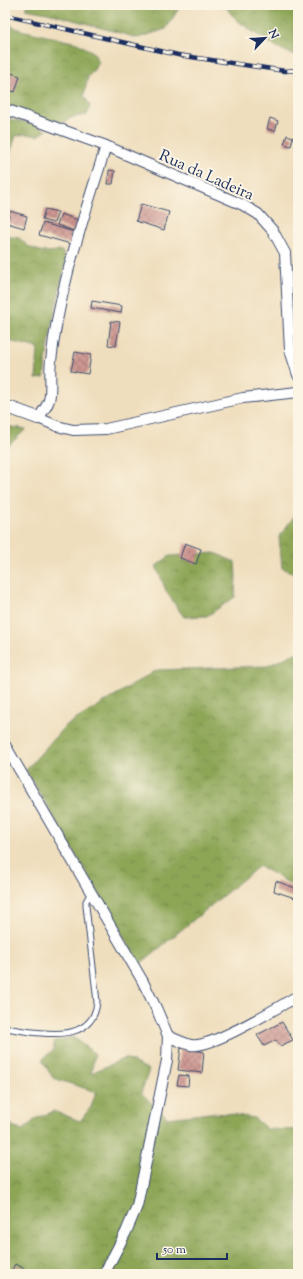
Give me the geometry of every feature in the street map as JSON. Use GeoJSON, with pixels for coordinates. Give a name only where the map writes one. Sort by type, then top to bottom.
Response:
{"type":"FeatureCollection","features":[{"type":"Feature","properties":{"kind":"street","name":"Rua da Ladeira"},"geometry":{"type":"LineString","coordinates":[[6,113],[106,146],[243,205],[258,214],[273,231],[285,253],[290,350],[298,375]]}},
{"type":"Feature","properties":{"kind":"street"},"geometry":{"type":"LineString","coordinates":[[38,418],[49,401],[51,361],[61,299],[70,261],[106,146]]}},
{"type":"Feature","properties":{"kind":"street"},"geometry":{"type":"LineString","coordinates":[[5,406],[57,426],[73,430],[106,429],[243,398],[298,392]]}},
{"type":"Feature","properties":{"kind":"street"},"geometry":{"type":"LineString","coordinates":[[5,745],[142,980],[168,1036],[167,1060],[137,1206],[126,1232],[104,1274]]}},
{"type":"Feature","properties":{"kind":"street"},"geometry":{"type":"LineString","coordinates":[[168,1036],[192,1045],[207,1043],[223,1037],[298,996]]}},
{"type":"Feature","properties":{"kind":"lane"},"geometry":{"type":"LineString","coordinates":[[5,1028],[65,1034],[74,1032],[83,1027],[94,1016],[97,1002],[86,906],[86,901],[91,893]]}},
{"type":"Feature","properties":{"kind":"green space"},"geometry":{"type":"Polygon","coordinates":[[[27,5],[181,5],[166,29],[138,38],[52,14],[26,9],[27,5]]]}},
{"type":"Feature","properties":{"kind":"green space"},"geometry":{"type":"Polygon","coordinates":[[[224,5],[298,5],[298,55],[284,51],[254,32],[237,20],[224,5]]]}},
{"type":"Feature","properties":{"kind":"green space"},"geometry":{"type":"Polygon","coordinates":[[[5,25],[77,43],[93,52],[99,63],[88,77],[84,95],[90,106],[87,115],[73,117],[62,123],[39,118],[5,104],[5,25]]]}},
{"type":"Feature","properties":{"kind":"green space"},"geometry":{"type":"Polygon","coordinates":[[[5,117],[12,120],[38,125],[46,131],[38,136],[26,134],[16,136],[5,170],[5,117]]]}},
{"type":"Feature","properties":{"kind":"green space"},"geometry":{"type":"Polygon","coordinates":[[[5,236],[19,238],[28,246],[42,252],[62,251],[66,261],[53,320],[44,378],[36,379],[38,348],[5,340],[5,236]]]}},
{"type":"Feature","properties":{"kind":"green space"},"geometry":{"type":"Polygon","coordinates":[[[5,426],[26,429],[5,449],[5,426]]]}},
{"type":"Feature","properties":{"kind":"green space"},"geometry":{"type":"Polygon","coordinates":[[[298,511],[298,576],[282,568],[279,537],[298,511]]]}},
{"type":"Feature","properties":{"kind":"green space"},"geometry":{"type":"Polygon","coordinates":[[[215,553],[235,562],[235,597],[207,616],[184,617],[167,593],[156,566],[170,556],[215,553]]]}},
{"type":"Feature","properties":{"kind":"green space"},"geometry":{"type":"Polygon","coordinates":[[[298,652],[298,888],[259,866],[140,964],[26,770],[64,727],[156,670],[267,666],[298,652]]]}},
{"type":"Feature","properties":{"kind":"green space"},"geometry":{"type":"Polygon","coordinates":[[[73,1037],[95,1054],[91,1073],[125,1058],[149,1070],[141,1093],[168,1118],[210,1113],[230,1114],[254,1118],[267,1129],[298,1130],[298,1274],[81,1274],[74,1271],[67,1274],[5,1274],[5,1121],[22,1131],[37,1118],[54,1111],[80,1121],[91,1107],[96,1092],[53,1078],[42,1060],[53,1050],[55,1041],[73,1037]]]}},
{"type":"Feature","properties":{"kind":"building"},"geometry":{"type":"Polygon","coordinates":[[[11,73],[20,76],[15,92],[6,89],[11,73]]]}},
{"type":"Feature","properties":{"kind":"building"},"geometry":{"type":"Polygon","coordinates":[[[270,118],[278,121],[275,131],[267,129],[270,118]]]}},
{"type":"Feature","properties":{"kind":"building"},"geometry":{"type":"Polygon","coordinates":[[[287,135],[293,137],[291,146],[284,144],[287,135]]]}},
{"type":"Feature","properties":{"kind":"building"},"geometry":{"type":"Polygon","coordinates":[[[109,170],[115,171],[113,184],[108,184],[109,170]]]}},
{"type":"Feature","properties":{"kind":"building"},"geometry":{"type":"Polygon","coordinates":[[[141,204],[169,212],[164,230],[136,221],[141,204]]]}},
{"type":"Feature","properties":{"kind":"building"},"geometry":{"type":"Polygon","coordinates":[[[45,209],[58,212],[54,223],[42,220],[45,209]]]}},
{"type":"Feature","properties":{"kind":"building"},"geometry":{"type":"Polygon","coordinates":[[[10,211],[27,216],[24,228],[7,223],[10,211]]]}},
{"type":"Feature","properties":{"kind":"building"},"geometry":{"type":"Polygon","coordinates":[[[61,214],[78,220],[74,231],[57,225],[61,214]]]}},
{"type":"Feature","properties":{"kind":"building"},"geometry":{"type":"Polygon","coordinates":[[[43,223],[74,232],[71,244],[39,235],[43,223]]]}},
{"type":"Feature","properties":{"kind":"building"},"geometry":{"type":"Polygon","coordinates":[[[92,301],[122,306],[121,313],[91,308],[92,301]]]}},
{"type":"Feature","properties":{"kind":"building"},"geometry":{"type":"Polygon","coordinates":[[[111,321],[120,322],[116,346],[108,345],[111,321]]]}},
{"type":"Feature","properties":{"kind":"building"},"geometry":{"type":"Polygon","coordinates":[[[75,352],[91,355],[88,374],[71,371],[75,352]]]}},
{"type":"Feature","properties":{"kind":"building"},"geometry":{"type":"Polygon","coordinates":[[[185,543],[201,549],[196,564],[180,558],[185,543]]]}},
{"type":"Feature","properties":{"kind":"building"},"geometry":{"type":"Polygon","coordinates":[[[276,881],[298,889],[298,899],[274,891],[276,881]]]}},
{"type":"Feature","properties":{"kind":"building"},"geometry":{"type":"Polygon","coordinates":[[[282,1022],[293,1040],[280,1046],[276,1040],[264,1046],[257,1035],[282,1022]]]}},
{"type":"Feature","properties":{"kind":"building"},"geometry":{"type":"Polygon","coordinates":[[[181,1048],[204,1052],[202,1073],[178,1070],[181,1048]]]}},
{"type":"Feature","properties":{"kind":"building"},"geometry":{"type":"Polygon","coordinates":[[[179,1075],[189,1076],[188,1086],[177,1085],[179,1075]]]}},
{"type":"Feature","properties":{"kind":"building"},"geometry":{"type":"Polygon","coordinates":[[[15,1264],[29,1271],[28,1274],[10,1274],[15,1264]]]}},
{"type":"Feature","properties":{"kind":"railway"},"geometry":{"type":"LineString","coordinates":[[5,15],[178,55],[285,71],[298,70]]}}]}
